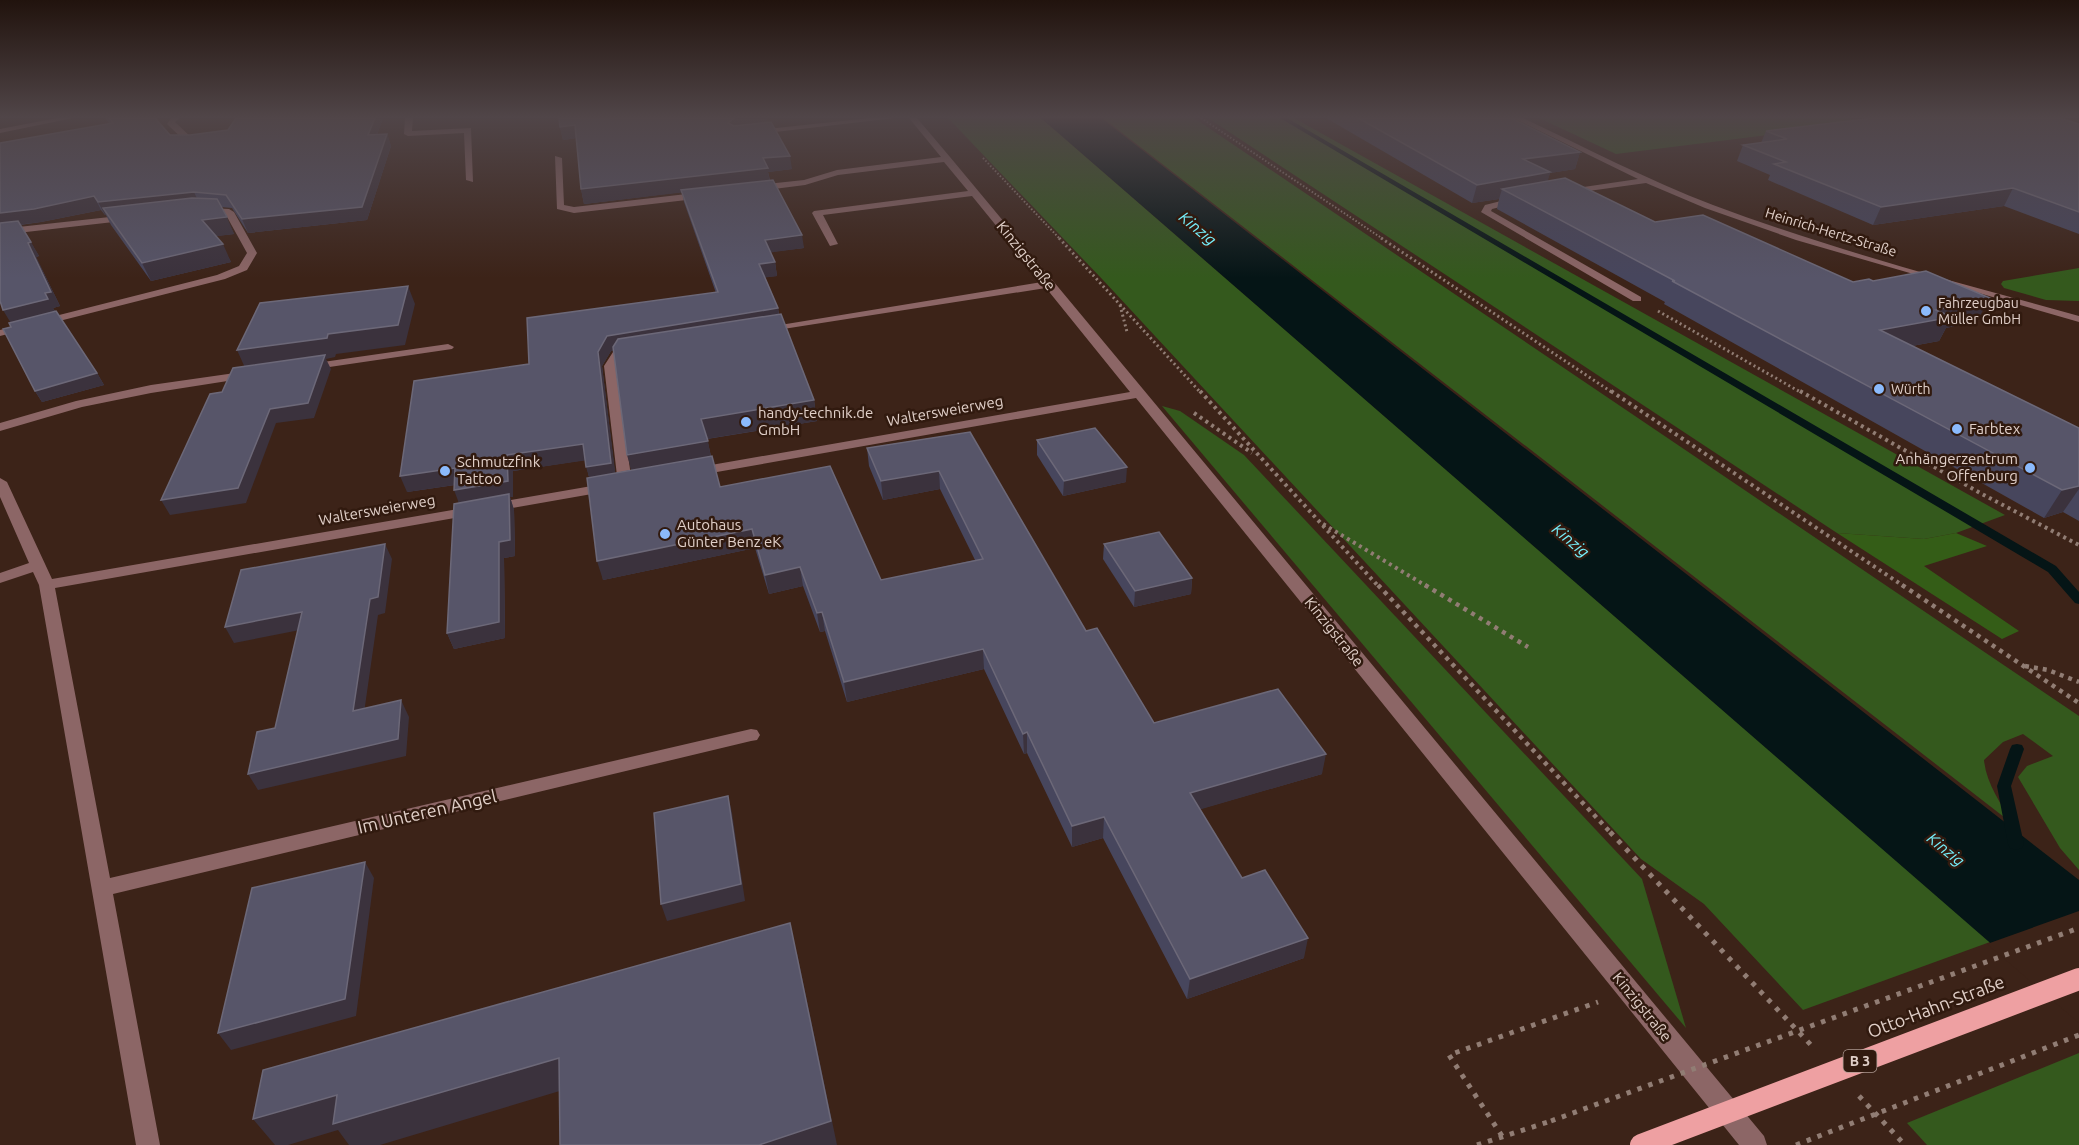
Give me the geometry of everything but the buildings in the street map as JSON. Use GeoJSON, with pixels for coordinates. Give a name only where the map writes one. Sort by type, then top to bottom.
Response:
{"type":"FeatureCollection","features":[{"type":"Feature","properties":{"kind":"main road","name":"Otto-Hahn-Straße"},"geometry":{"type":"LineString","coordinates":[[1641,1145],[2079,979]]}},
{"type":"Feature","properties":{"kind":"street"},"geometry":{"type":"LineString","coordinates":[[470,171],[470,180]]}},
{"type":"Feature","properties":{"kind":"street"},"geometry":{"type":"LineString","coordinates":[[559,171],[560,207],[565,209],[574,210],[711,194]]}},
{"type":"Feature","properties":{"kind":"street"},"geometry":{"type":"LineString","coordinates":[[745,190],[805,182],[849,171]]}},
{"type":"Feature","properties":{"kind":"street","name":"Kinzigstraße"},"geometry":{"type":"LineString","coordinates":[[957,171],[1755,1145]]}},
{"type":"Feature","properties":{"kind":"street","name":"Heinrich-Hertz-Straße"},"geometry":{"type":"LineString","coordinates":[[1629,171],[1708,206],[1793,235],[2079,319]]}},
{"type":"Feature","properties":{"kind":"street"},"geometry":{"type":"LineString","coordinates":[[1554,194],[1647,180]]}},
{"type":"Feature","properties":{"kind":"street"},"geometry":{"type":"LineString","coordinates":[[833,244],[817,213],[975,193]]}},
{"type":"Feature","properties":{"kind":"street"},"geometry":{"type":"LineString","coordinates":[[1531,198],[1498,203],[1488,207],[1486,212],[1637,299]]}},
{"type":"Feature","properties":{"kind":"street"},"geometry":{"type":"LineString","coordinates":[[0,333],[221,277],[243,268],[252,253],[229,212],[200,210]]}},
{"type":"Feature","properties":{"kind":"street"},"geometry":{"type":"LineString","coordinates":[[0,232],[142,216]]}},
{"type":"Feature","properties":{"kind":"street"},"geometry":{"type":"LineString","coordinates":[[758,331],[1049,285]]}},
{"type":"Feature","properties":{"kind":"street"},"geometry":{"type":"LineString","coordinates":[[300,368],[448,347]]}},
{"type":"Feature","properties":{"kind":"street","name":"Waltersweierweg"},"geometry":{"type":"LineString","coordinates":[[47,585],[630,483],[610,366],[617,354],[641,350]]}},
{"type":"Feature","properties":{"kind":"street"},"geometry":{"type":"LineString","coordinates":[[0,427],[80,404],[151,389],[265,373]]}},
{"type":"Feature","properties":{"kind":"street","name":"Waltersweierweg"},"geometry":{"type":"LineString","coordinates":[[683,474],[1139,394]]}},
{"type":"Feature","properties":{"kind":"street"},"geometry":{"type":"LineString","coordinates":[[0,482],[47,585],[148,1145]]}},
{"type":"Feature","properties":{"kind":"street"},"geometry":{"type":"LineString","coordinates":[[0,578],[38,565]]}},
{"type":"Feature","properties":{"kind":"street","name":"Im Unteren Angel"},"geometry":{"type":"LineString","coordinates":[[103,888],[752,735]]}},
{"type":"Feature","properties":{"kind":"path"},"geometry":{"type":"LineString","coordinates":[[995,171],[1120,303],[1317,521],[1905,1145]]}},
{"type":"Feature","properties":{"kind":"path"},"geometry":{"type":"LineString","coordinates":[[1282,171],[2079,704]]}},
{"type":"Feature","properties":{"kind":"path"},"geometry":{"type":"LineString","coordinates":[[1637,299],[1971,488],[2079,545]]}},
{"type":"Feature","properties":{"kind":"path"},"geometry":{"type":"LineString","coordinates":[[1317,521],[1528,647]]}},
{"type":"Feature","properties":{"kind":"path"},"geometry":{"type":"LineString","coordinates":[[2022,665],[2048,670],[2079,682]]}},
{"type":"Feature","properties":{"kind":"path"},"geometry":{"type":"LineString","coordinates":[[1477,1145],[1551,1121],[2079,928]]}},
{"type":"Feature","properties":{"kind":"path"},"geometry":{"type":"LineString","coordinates":[[1502,1136],[1449,1055],[1629,991]]}},
{"type":"Feature","properties":{"kind":"path"},"geometry":{"type":"LineString","coordinates":[[1796,1145],[2079,1035]]}},
{"type":"Feature","properties":{"kind":"green space"},"geometry":{"type":"Polygon","coordinates":[[[999,171],[1103,171],[1990,942],[1803,1010],[1704,904],[1641,859],[1103,280],[999,171]]]}},
{"type":"Feature","properties":{"kind":"green space"},"geometry":{"type":"Polygon","coordinates":[[[1172,171],[1273,171],[2079,716],[2079,870],[2060,848],[2018,777],[2027,766],[2053,756],[2023,734],[2003,742],[1984,760],[1991,785],[2013,824],[1172,171]]]}},
{"type":"Feature","properties":{"kind":"green space"},"geometry":{"type":"Polygon","coordinates":[[[1289,171],[1390,171],[2005,515],[1956,533],[1924,539],[1837,533],[1289,171]]]}},
{"type":"Feature","properties":{"kind":"green space"},"geometry":{"type":"Polygon","coordinates":[[[2079,268],[2079,301],[2046,300],[2004,288],[2001,284],[2003,281],[2079,268]]]}},
{"type":"Feature","properties":{"kind":"green space"},"geometry":{"type":"Polygon","coordinates":[[[1162,406],[1180,411],[1244,455],[1642,879],[1686,1028],[1162,406]]]}},
{"type":"Feature","properties":{"kind":"green space"},"geometry":{"type":"Polygon","coordinates":[[[1837,533],[1924,539],[1956,533],[1987,546],[1924,566],[2019,631],[2002,639],[1837,533]]]}},
{"type":"Feature","properties":{"kind":"green space"},"geometry":{"type":"Polygon","coordinates":[[[2079,1053],[2079,1145],[1927,1145],[1907,1123],[2079,1053]]]}},
{"type":"Feature","properties":{"kind":"water","name":"Kinzig"},"geometry":{"type":"Polygon","coordinates":[[[1102,171],[1170,171],[2079,880],[2079,1020],[1102,171]]]}},
{"type":"Feature","properties":{"kind":"pier"},"geometry":{"type":"Polygon","coordinates":[[[2079,911],[2079,1023],[1987,944],[2079,911]]]}},
{"type":"Feature","properties":{"kind":"waterway"},"geometry":{"type":"LineString","coordinates":[[1374,171],[2052,569],[2079,600]]}},
{"type":"Feature","properties":{"kind":"waterway"},"geometry":{"type":"LineString","coordinates":[[2016,844],[2004,786],[2017,749]]}},
{"type":"Feature","properties":{"kind":"place","name":"Fahrzeugbau Müller GmbH"},"geometry":{"type":"Point","coordinates":[1926,311]}},
{"type":"Feature","properties":{"kind":"place","name":"Würth"},"geometry":{"type":"Point","coordinates":[1879,389]}},
{"type":"Feature","properties":{"kind":"place","name":"handy-technik.de GmbH"},"geometry":{"type":"Point","coordinates":[746,422]}},
{"type":"Feature","properties":{"kind":"place","name":"Farbtex"},"geometry":{"type":"Point","coordinates":[1957,429]}},
{"type":"Feature","properties":{"kind":"place","name":"Anhängerzentrum Offenburg"},"geometry":{"type":"Point","coordinates":[2030,468]}},
{"type":"Feature","properties":{"kind":"place","name":"Schmutzfink Tattoo"},"geometry":{"type":"Point","coordinates":[445,471]}},
{"type":"Feature","properties":{"kind":"place","name":"Autohaus Günter Benz eK"},"geometry":{"type":"Point","coordinates":[665,534]}}]}
